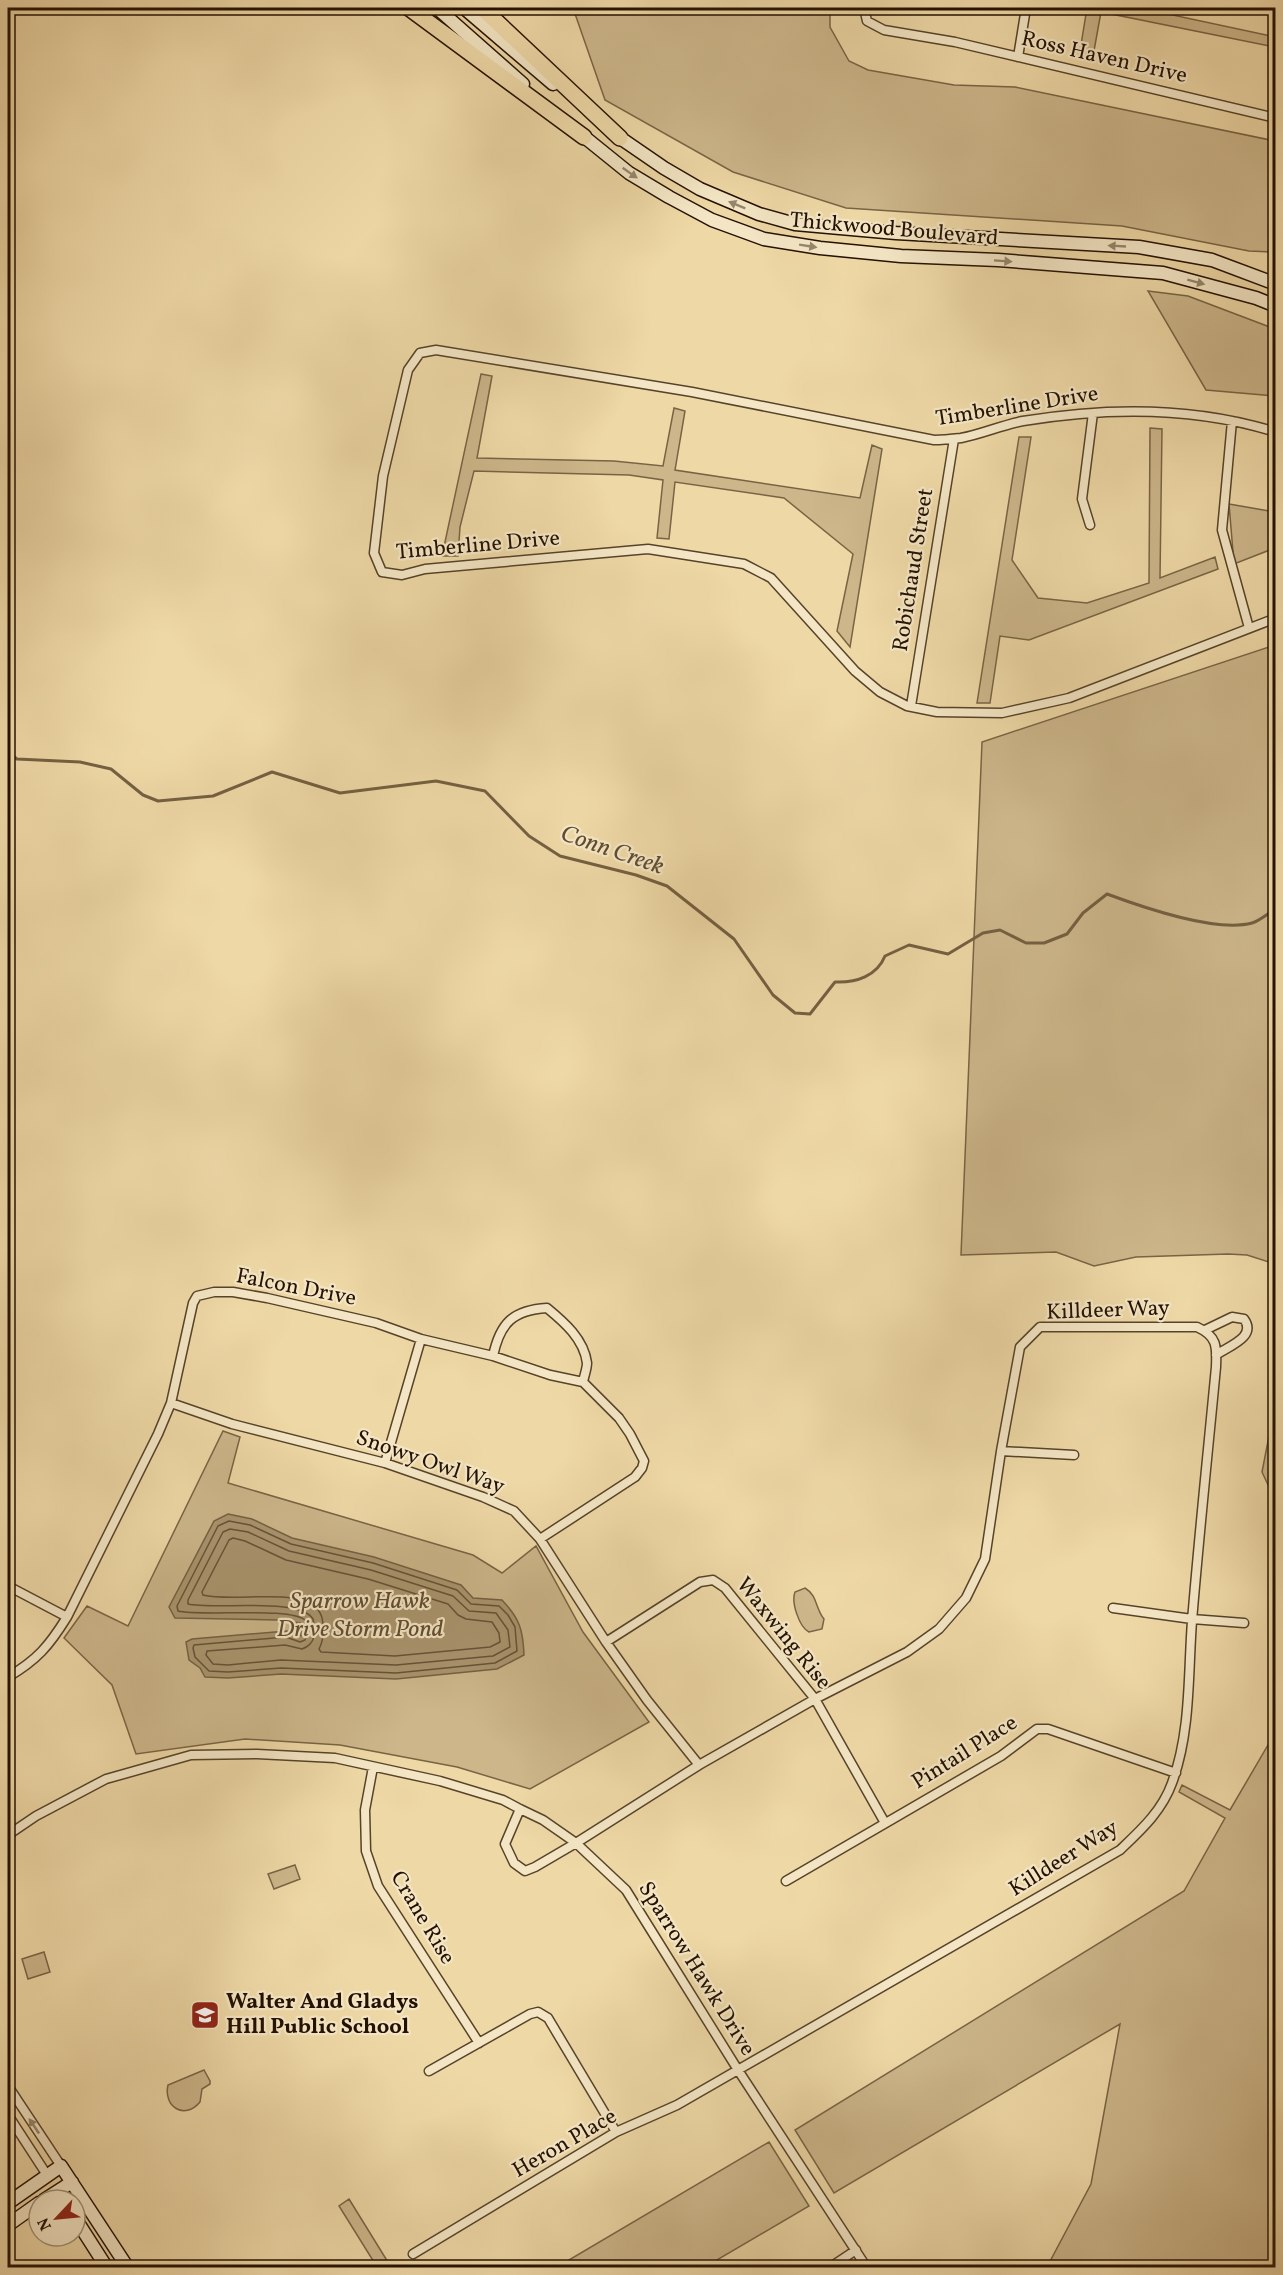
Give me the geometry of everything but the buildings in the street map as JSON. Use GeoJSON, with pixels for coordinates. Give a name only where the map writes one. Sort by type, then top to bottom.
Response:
{"type":"FeatureCollection","features":[{"type":"Feature","properties":{"kind":"highway"},"geometry":{"type":"LineString","coordinates":[[410,8],[584,137]]}},
{"type":"Feature","properties":{"kind":"highway"},"geometry":{"type":"LineString","coordinates":[[482,8],[620,138]]}},
{"type":"Feature","properties":{"kind":"main road","name":"Thickwood Boulevard"},"geometry":{"type":"LineString","coordinates":[[437,8],[584,137],[629,173],[712,220],[764,239],[901,256],[998,260],[1163,273],[1256,298],[1275,306]]}},
{"type":"Feature","properties":{"kind":"main road","name":"Thickwood Boulevard"},"geometry":{"type":"LineString","coordinates":[[464,8],[620,138],[700,189],[759,214],[795,224],[896,234],[1139,248],[1212,260],[1275,284]]}},
{"type":"Feature","properties":{"kind":"main road"},"geometry":{"type":"LineString","coordinates":[[8,2203],[61,2166],[128,2268]]}},
{"type":"Feature","properties":{"kind":"main road"},"geometry":{"type":"LineString","coordinates":[[47,2175],[55,2188]]}},
{"type":"Feature","properties":{"kind":"main road"},"geometry":{"type":"LineString","coordinates":[[67,2188],[72,2182]]}},
{"type":"Feature","properties":{"kind":"main road"},"geometry":{"type":"LineString","coordinates":[[8,2224],[27,2211]]}},
{"type":"Feature","properties":{"kind":"main road"},"geometry":{"type":"LineString","coordinates":[[87,2237],[107,2268]]}},
{"type":"Feature","properties":{"kind":"street","name":"Ross Haven Drive"},"geometry":{"type":"LineString","coordinates":[[864,8],[867,21],[884,30],[955,42],[1275,118]]}},
{"type":"Feature","properties":{"kind":"street"},"geometry":{"type":"LineString","coordinates":[[1018,57],[1026,8]]}},
{"type":"Feature","properties":{"kind":"street","name":"Timberline Drive"},"geometry":{"type":"LineString","coordinates":[[1275,432],[1189,413],[1122,410],[1022,422],[954,439],[934,440],[692,392],[436,350],[420,353],[408,370],[383,476],[374,553],[382,572],[402,575],[425,569],[648,549],[744,564],[771,578],[855,671],[880,692],[911,706],[937,712],[1002,713],[1069,698],[1275,618]]}},
{"type":"Feature","properties":{"kind":"street"},"geometry":{"type":"LineString","coordinates":[[1090,525],[1082,499],[1093,413]]}},
{"type":"Feature","properties":{"kind":"street"},"geometry":{"type":"LineString","coordinates":[[1232,421],[1222,530],[1249,628]]}},
{"type":"Feature","properties":{"kind":"street","name":"Robichaud Street"},"geometry":{"type":"LineString","coordinates":[[911,706],[954,439]]}},
{"type":"Feature","properties":{"kind":"street","name":"Falcon Drive"},"geometry":{"type":"LineString","coordinates":[[8,1677],[31,1663],[53,1640],[68,1617],[171,1403],[193,1303],[197,1296],[204,1293],[232,1292],[267,1298],[376,1323],[421,1339],[493,1356],[550,1375],[583,1382]]}},
{"type":"Feature","properties":{"kind":"street"},"geometry":{"type":"LineString","coordinates":[[493,1356],[496,1341],[503,1327],[515,1316],[529,1309],[547,1308],[566,1323],[579,1341],[587,1363],[583,1382],[619,1418],[644,1461],[635,1477],[540,1539]]}},
{"type":"Feature","properties":{"kind":"street"},"geometry":{"type":"LineString","coordinates":[[1205,1330],[1232,1317],[1244,1319],[1248,1325],[1248,1332],[1244,1338],[1216,1355]]}},
{"type":"Feature","properties":{"kind":"street","name":"Killdeer Way"},"geometry":{"type":"LineString","coordinates":[[520,1809],[505,1844],[518,1868],[529,1870],[699,1765],[907,1652],[939,1629],[966,1598],[985,1559],[1001,1451],[1020,1347],[1040,1327],[1197,1327],[1208,1332],[1216,1345],[1216,1355],[1183,1747],[1176,1773],[1162,1804],[1148,1824],[1120,1850],[738,2070]]}},
{"type":"Feature","properties":{"kind":"street"},"geometry":{"type":"LineString","coordinates":[[385,1463],[421,1339]]}},
{"type":"Feature","properties":{"kind":"street","name":"Snowy Owl Way"},"geometry":{"type":"LineString","coordinates":[[171,1403],[232,1424],[385,1463],[483,1497],[514,1511],[540,1539],[606,1642],[647,1700],[699,1765]]}},
{"type":"Feature","properties":{"kind":"street"},"geometry":{"type":"LineString","coordinates":[[1001,1451],[1074,1455]]}},
{"type":"Feature","properties":{"kind":"street","name":"Waxwing Rise"},"geometry":{"type":"LineString","coordinates":[[606,1642],[699,1582],[713,1580],[725,1588],[815,1700],[885,1822]]}},
{"type":"Feature","properties":{"kind":"street"},"geometry":{"type":"LineString","coordinates":[[8,1586],[68,1617]]}},
{"type":"Feature","properties":{"kind":"street"},"geometry":{"type":"LineString","coordinates":[[1113,1608],[1192,1619],[1244,1623]]}},
{"type":"Feature","properties":{"kind":"street","name":"Pintail Place"},"geometry":{"type":"LineString","coordinates":[[786,1881],[1001,1756],[1037,1729],[1048,1729],[1176,1773]]}},
{"type":"Feature","properties":{"kind":"street","name":"Sparrow Hawk Drive"},"geometry":{"type":"LineString","coordinates":[[8,1835],[36,1816],[106,1779],[191,1755],[309,1755],[335,1758],[440,1781],[503,1800],[543,1820],[576,1843],[626,1890],[738,2070],[867,2268]]}},
{"type":"Feature","properties":{"kind":"street","name":"Crane Rise"},"geometry":{"type":"LineString","coordinates":[[373,1767],[365,1810],[366,1851],[378,1886],[478,2043]]}},
{"type":"Feature","properties":{"kind":"street"},"geometry":{"type":"LineString","coordinates":[[429,2071],[530,2014],[538,2012],[548,2018],[616,2132]]}},
{"type":"Feature","properties":{"kind":"street","name":"Heron Place"},"geometry":{"type":"LineString","coordinates":[[413,2254],[616,2132],[677,2105],[738,2070]]}},
{"type":"Feature","properties":{"kind":"street"},"geometry":{"type":"LineString","coordinates":[[8,2086],[61,2166]]}},
{"type":"Feature","properties":{"kind":"street"},"geometry":{"type":"LineString","coordinates":[[8,2115],[47,2175]]}},
{"type":"Feature","properties":{"kind":"street"},"geometry":{"type":"LineString","coordinates":[[828,2268],[856,2250]]}},
{"type":"Feature","properties":{"kind":"shaded area"},"geometry":{"type":"Polygon","coordinates":[[[573,8],[830,8],[830,27],[849,61],[868,70],[954,85],[1015,87],[1275,141],[1275,252],[1249,251],[1122,226],[846,208],[733,172],[605,100],[573,8]]]}},
{"type":"Feature","properties":{"kind":"shaded area"},"geometry":{"type":"Polygon","coordinates":[[[1087,8],[1140,8],[1275,37],[1275,47],[1101,12],[1092,62],[1079,57],[1087,8]]]}},
{"type":"Feature","properties":{"kind":"shaded area"},"geometry":{"type":"Polygon","coordinates":[[[1148,291],[1188,296],[1275,329],[1275,396],[1206,390],[1148,291]]]}},
{"type":"Feature","properties":{"kind":"shaded area"},"geometry":{"type":"Polygon","coordinates":[[[481,374],[492,376],[477,458],[614,461],[663,466],[674,408],[685,411],[675,470],[860,498],[872,445],[882,449],[850,647],[837,631],[853,554],[784,498],[675,482],[669,539],[657,538],[663,480],[629,475],[474,471],[460,527],[458,556],[442,556],[481,374]]]}},
{"type":"Feature","properties":{"kind":"shaded area"},"geometry":{"type":"Polygon","coordinates":[[[1150,428],[1162,429],[1160,578],[1215,557],[1218,569],[1029,640],[1000,636],[990,703],[977,703],[1019,437],[1031,437],[1012,560],[1038,598],[1087,603],[1149,583],[1150,428]]]}},
{"type":"Feature","properties":{"kind":"shaded area"},"geometry":{"type":"Polygon","coordinates":[[[1229,504],[1275,512],[1275,548],[1234,564],[1229,504]]]}},
{"type":"Feature","properties":{"kind":"shaded area"},"geometry":{"type":"Polygon","coordinates":[[[1275,645],[1275,1264],[1247,1255],[1228,1254],[1136,1257],[1094,1266],[1056,1252],[961,1255],[982,742],[1275,645]]]}},
{"type":"Feature","properties":{"kind":"shaded area"},"geometry":{"type":"Polygon","coordinates":[[[1275,1405],[1275,1500],[1262,1472],[1275,1405]]]}},
{"type":"Feature","properties":{"kind":"shaded area"},"geometry":{"type":"Polygon","coordinates":[[[223,1431],[240,1437],[228,1483],[473,1555],[502,1573],[536,1546],[583,1632],[649,1722],[530,1789],[457,1767],[340,1745],[245,1739],[136,1754],[112,1685],[64,1638],[87,1606],[128,1626],[223,1431]]]}},
{"type":"Feature","properties":{"kind":"shaded area"},"geometry":{"type":"Polygon","coordinates":[[[805,1588],[814,1598],[824,1619],[822,1629],[809,1632],[799,1620],[794,1596],[795,1592],[805,1588]]]}},
{"type":"Feature","properties":{"kind":"shaded area"},"geometry":{"type":"Polygon","coordinates":[[[1275,1733],[1275,2267],[1047,2267],[1091,2184],[1120,2024],[834,2193],[795,2130],[1184,1891],[1225,1818],[1179,1792],[1182,1785],[1230,1810],[1275,1733]]]}},
{"type":"Feature","properties":{"kind":"shaded area"},"geometry":{"type":"Polygon","coordinates":[[[295,1865],[300,1879],[274,1889],[268,1874],[295,1865]]]}},
{"type":"Feature","properties":{"kind":"shaded area"},"geometry":{"type":"Polygon","coordinates":[[[44,1952],[50,1972],[28,1979],[22,1959],[44,1952]]]}},
{"type":"Feature","properties":{"kind":"shaded area"},"geometry":{"type":"Polygon","coordinates":[[[204,2070],[210,2084],[202,2089],[200,2102],[194,2108],[182,2111],[172,2105],[167,2093],[168,2085],[204,2070]]]}},
{"type":"Feature","properties":{"kind":"shaded area"},"geometry":{"type":"Polygon","coordinates":[[[769,2142],[809,2206],[705,2267],[557,2267],[769,2142]]]}},
{"type":"Feature","properties":{"kind":"shaded area"},"geometry":{"type":"Polygon","coordinates":[[[349,2199],[391,2267],[377,2267],[339,2206],[349,2199]]]}},
{"type":"Feature","properties":{"kind":"water","name":"Sparrow Hawk Drive Storm Pond"},"geometry":{"type":"Polygon","coordinates":[[[228,1514],[252,1519],[292,1538],[374,1557],[461,1585],[473,1598],[502,1600],[519,1625],[524,1655],[497,1669],[396,1679],[281,1674],[228,1678],[205,1677],[200,1668],[189,1660],[186,1642],[192,1639],[287,1631],[301,1636],[300,1623],[276,1620],[175,1618],[169,1607],[214,1521],[228,1514]]]}},
{"type":"Feature","properties":{"kind":"waterway","name":"Conn Creek"},"geometry":{"type":"LineString","coordinates":[[8,752],[17,759],[80,762],[111,769],[143,795],[158,801],[213,796],[272,772],[340,793],[436,781],[485,791],[529,836],[560,856],[636,875],[667,886],[734,939],[773,995],[795,1013],[810,1014],[835,982],[865,977],[877,969],[885,956],[909,945],[948,954],[983,933],[1000,930],[1026,943],[1044,943],[1067,934],[1083,913],[1107,894],[1179,917],[1219,925],[1252,923],[1276,909]]}},
{"type":"Feature","properties":{"kind":"place","name":"Walter And Gladys Hill Public School"},"geometry":{"type":"Point","coordinates":[205,2015]}}]}
